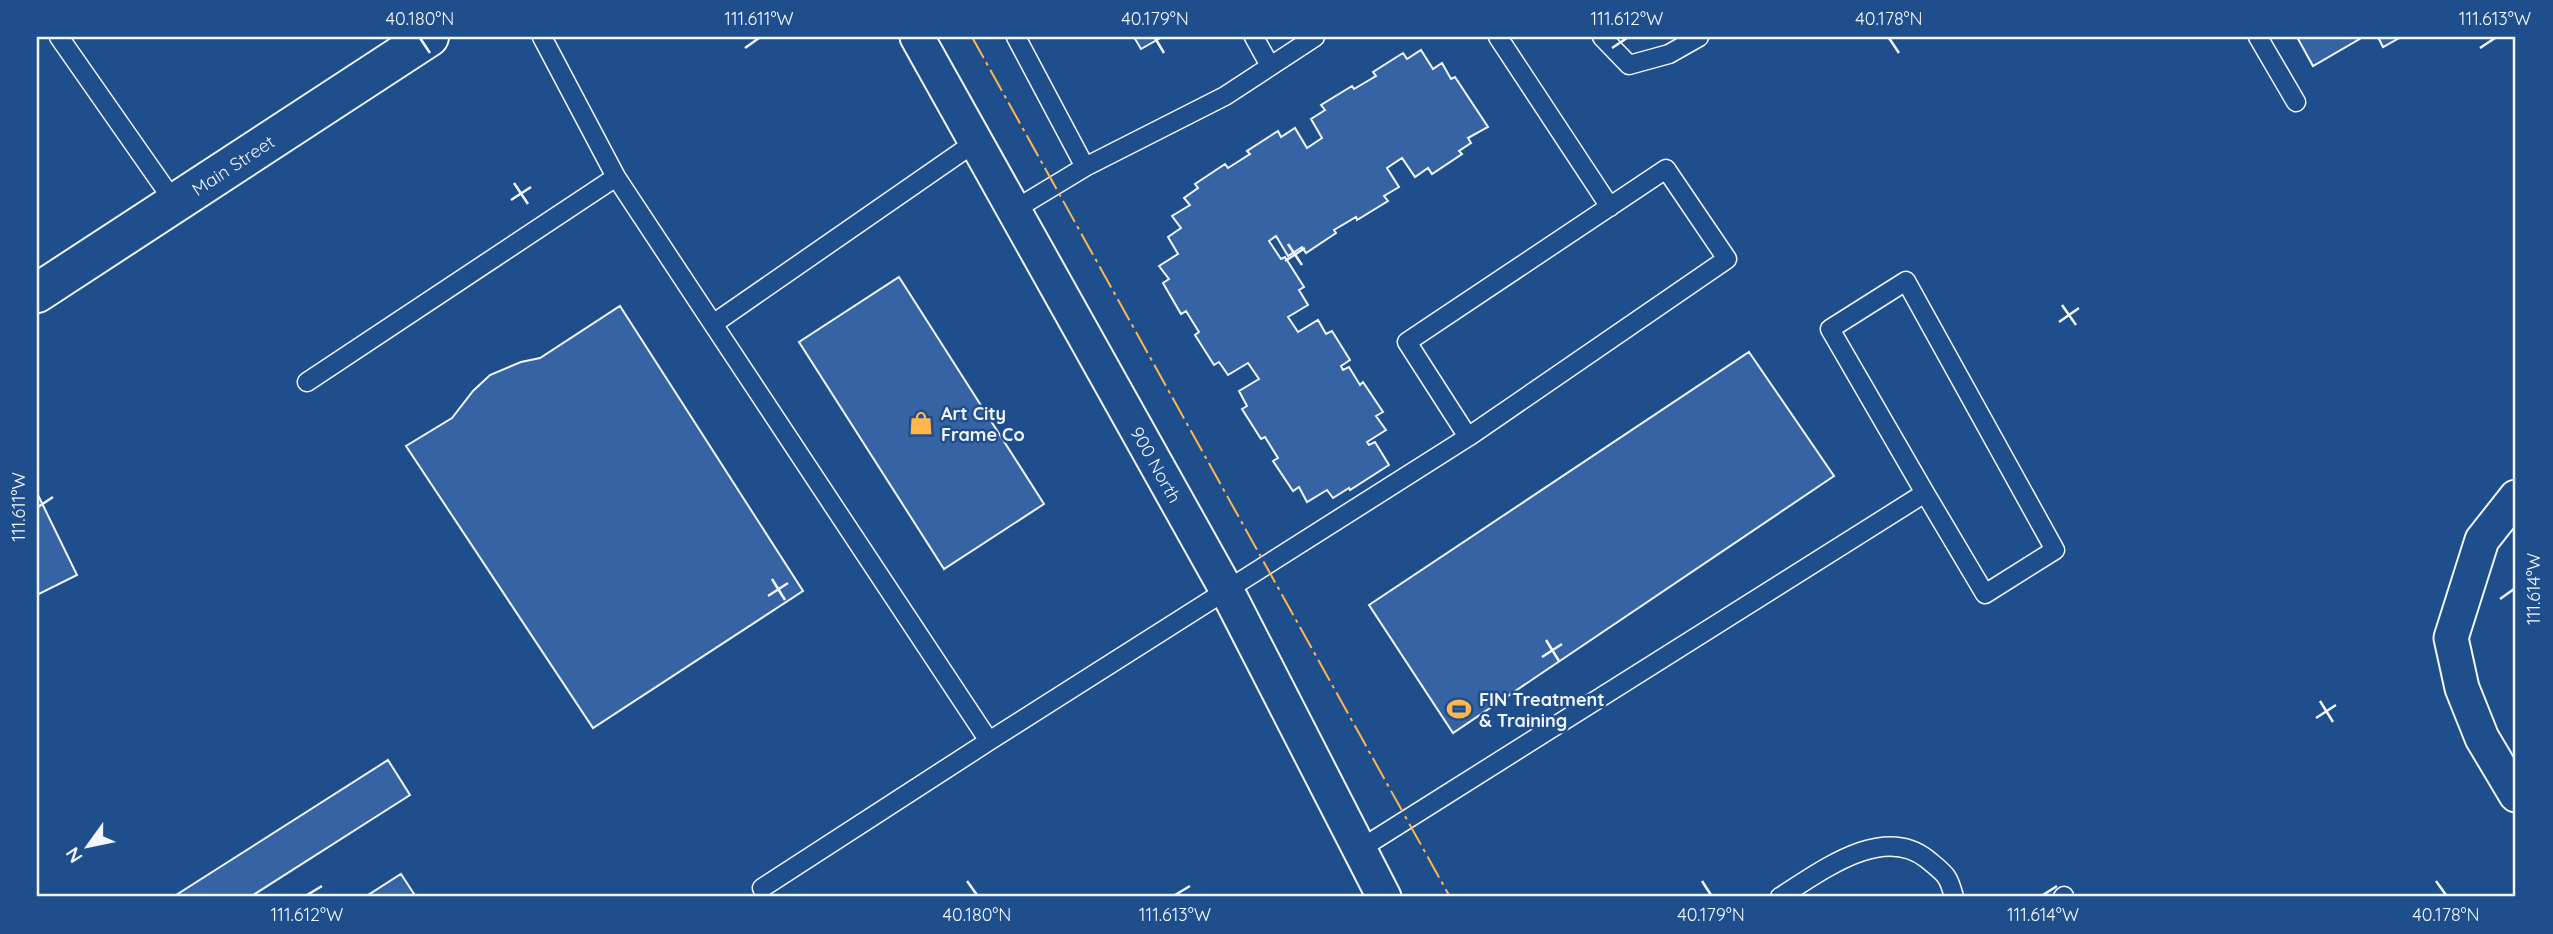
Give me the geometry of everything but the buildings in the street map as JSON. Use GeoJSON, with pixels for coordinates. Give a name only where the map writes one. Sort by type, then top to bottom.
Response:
{"type":"FeatureCollection","features":[{"type":"Feature","properties":{"kind":"main road","name":"Main Street"},"geometry":{"type":"LineString","coordinates":[[37,293],[429,37]]}},
{"type":"Feature","properties":{"kind":"street","name":"900 North"},"geometry":{"type":"LineString","coordinates":[[916,37],[977,141],[1226,589],[1384,897]]}},
{"type":"Feature","properties":{"kind":"street"},"geometry":{"type":"LineString","coordinates":[[2516,497],[2482,540],[2451,638],[2462,688],[2482,738],[2516,795]]}},
{"type":"Feature","properties":{"kind":"lane"},"geometry":{"type":"LineString","coordinates":[[59,37],[175,203]]}},
{"type":"Feature","properties":{"kind":"lane"},"geometry":{"type":"LineString","coordinates":[[542,37],[616,177],[989,741]]}},
{"type":"Feature","properties":{"kind":"lane"},"geometry":{"type":"LineString","coordinates":[[1016,37],[1085,167]]}},
{"type":"Feature","properties":{"kind":"lane"},"geometry":{"type":"LineString","coordinates":[[1254,37],[1270,66]]}},
{"type":"Feature","properties":{"kind":"lane"},"geometry":{"type":"LineString","coordinates":[[1014,210],[1085,167],[1225,96],[1315,37]]}},
{"type":"Feature","properties":{"kind":"lane"},"geometry":{"type":"LineString","coordinates":[[1498,37],[1610,207]]}},
{"type":"Feature","properties":{"kind":"lane"},"geometry":{"type":"LineString","coordinates":[[1602,37],[1629,65],[1669,54],[1699,37]]}},
{"type":"Feature","properties":{"kind":"lane"},"geometry":{"type":"LineString","coordinates":[[2258,37],[2296,102]]}},
{"type":"Feature","properties":{"kind":"lane"},"geometry":{"type":"LineString","coordinates":[[713,324],[977,141]]}},
{"type":"Feature","properties":{"kind":"lane"},"geometry":{"type":"LineString","coordinates":[[762,888],[1226,589],[1468,437],[1727,259],[1666,169],[1407,342],[1468,437]]}},
{"type":"Feature","properties":{"kind":"lane"},"geometry":{"type":"LineString","coordinates":[[307,382],[616,177]]}},
{"type":"Feature","properties":{"kind":"lane"},"geometry":{"type":"LineString","coordinates":[[1906,281],[2055,550],[1985,594],[1925,493],[1830,329],[1906,281]]}},
{"type":"Feature","properties":{"kind":"lane"},"geometry":{"type":"LineString","coordinates":[[1360,849],[1925,493]]}},
{"type":"Feature","properties":{"kind":"lane"},"geometry":{"type":"LineString","coordinates":[[1780,897],[1845,856],[1888,846],[1915,849],[1949,877],[1954,897]]}},
{"type":"Feature","properties":{"kind":"power"},"geometry":{"type":"LineString","coordinates":[[972,37],[1450,897]]}},
{"type":"Feature","properties":{"kind":"place","name":"Art City Frame Co"},"geometry":{"type":"Point","coordinates":[921,423]}},
{"type":"Feature","properties":{"kind":"place","name":"FIN Treatment & Training"},"geometry":{"type":"Point","coordinates":[1459,709]}}]}
